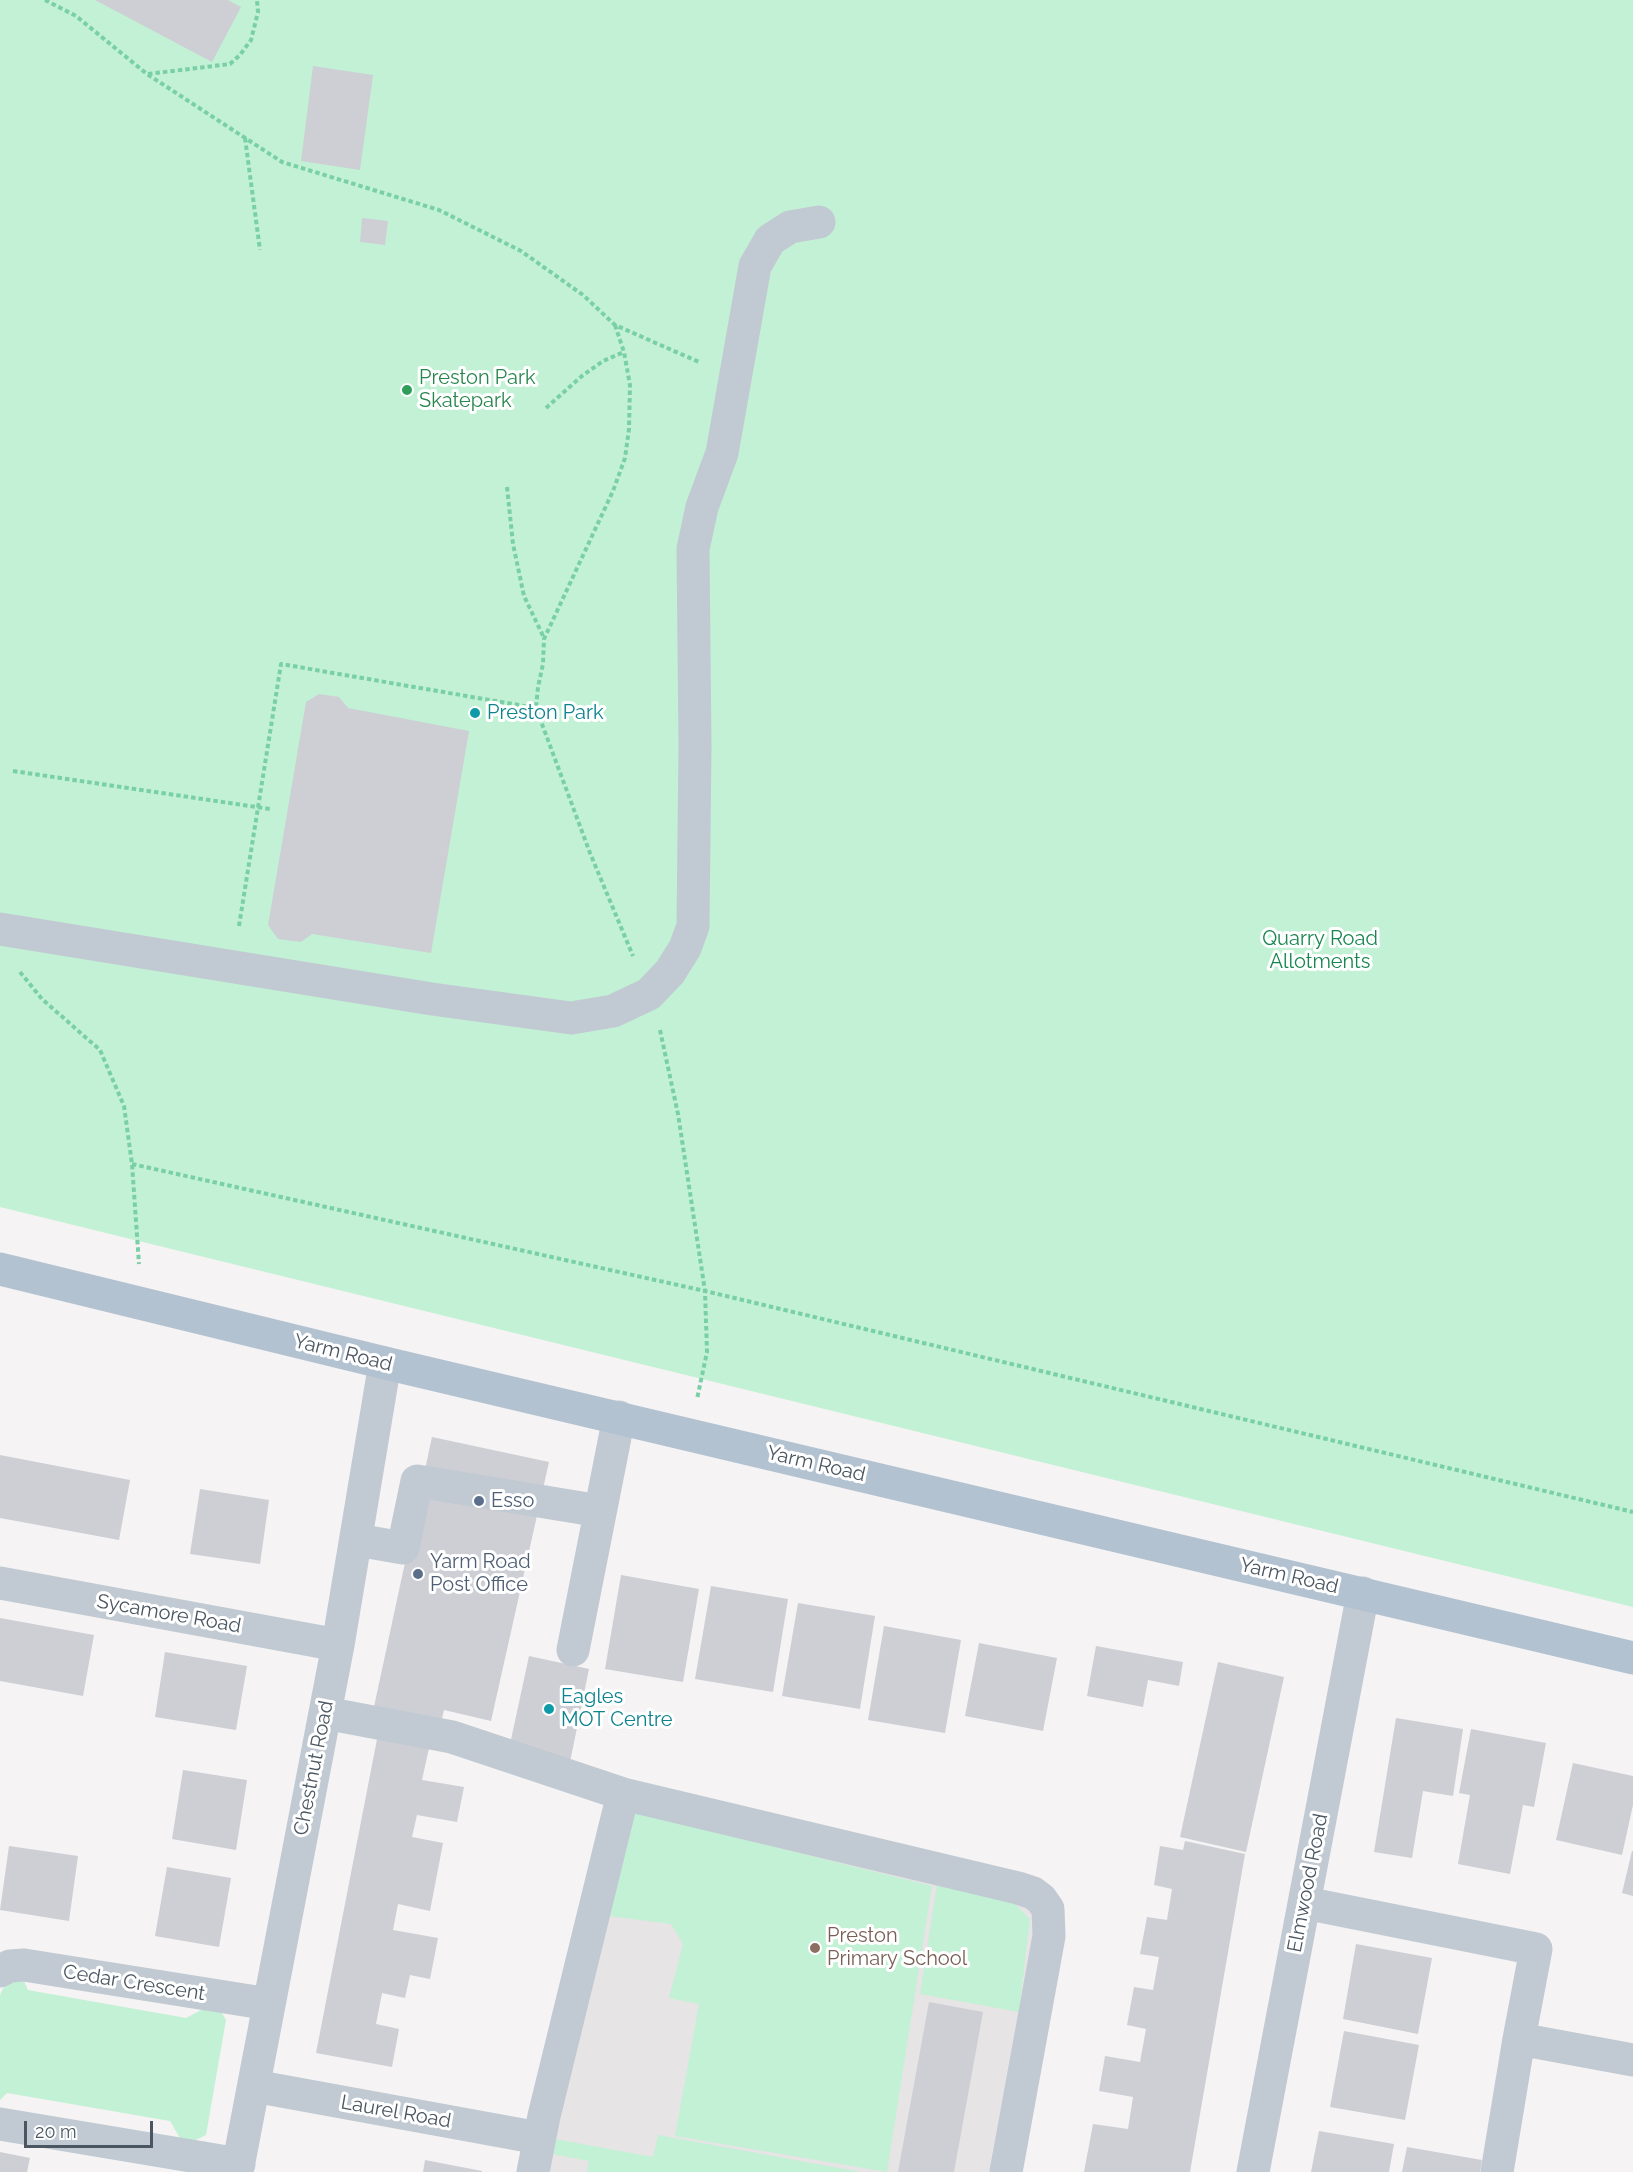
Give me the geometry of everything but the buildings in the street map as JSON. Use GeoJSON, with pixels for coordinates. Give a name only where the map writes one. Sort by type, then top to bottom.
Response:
{"type":"FeatureCollection","features":[{"type":"Feature","properties":{"kind":"main road","name":"Yarm Road"},"geometry":{"type":"LineString","coordinates":[[0,1269],[386,1363],[1633,1658]]}},
{"type":"Feature","properties":{"kind":"street"},"geometry":{"type":"LineString","coordinates":[[0,929],[432,999],[571,1018],[613,1011],[649,994],[670,972],[685,948],[693,926],[695,746],[693,549],[702,507],[722,453],[755,266],[770,240],[790,227],[819,222]]}},
{"type":"Feature","properties":{"kind":"street","name":"Chestnut Road"},"geometry":{"type":"LineString","coordinates":[[238,2168],[338,1645],[386,1363]]}},
{"type":"Feature","properties":{"kind":"street"},"geometry":{"type":"LineString","coordinates":[[573,1650],[619,1417]]}},
{"type":"Feature","properties":{"kind":"street"},"geometry":{"type":"LineString","coordinates":[[357,1540],[403,1548],[417,1481],[600,1511]]}},
{"type":"Feature","properties":{"kind":"street","name":"Sycamore Road"},"geometry":{"type":"LineString","coordinates":[[0,1583],[338,1645]]}},
{"type":"Feature","properties":{"kind":"street","name":"Elmwood Road"},"geometry":{"type":"LineString","coordinates":[[1253,2172],[1363,1593]]}},
{"type":"Feature","properties":{"kind":"street"},"geometry":{"type":"LineString","coordinates":[[325,1713],[452,1737],[623,1794],[1033,1893],[1048,1909],[1049,1936],[1006,2172]]}},
{"type":"Feature","properties":{"kind":"street"},"geometry":{"type":"LineString","coordinates":[[533,2172],[539,2138],[623,1794]]}},
{"type":"Feature","properties":{"kind":"street"},"geometry":{"type":"LineString","coordinates":[[1305,1903],[1536,1949],[1497,2172]]}},
{"type":"Feature","properties":{"kind":"street","name":"Cedar Crescent"},"geometry":{"type":"LineString","coordinates":[[0,1971],[10,1966],[24,1965],[269,2004]]}},
{"type":"Feature","properties":{"kind":"street"},"geometry":{"type":"LineString","coordinates":[[1519,2039],[1633,2061]]}},
{"type":"Feature","properties":{"kind":"street","name":"Laurel Road"},"geometry":{"type":"LineString","coordinates":[[254,2086],[539,2138]]}},
{"type":"Feature","properties":{"kind":"street"},"geometry":{"type":"LineString","coordinates":[[0,2124],[238,2168]]}},
{"type":"Feature","properties":{"kind":"path"},"geometry":{"type":"LineString","coordinates":[[45,0],[76,16],[147,74],[282,162],[439,210],[521,251],[583,295],[615,325],[735,378]]}},
{"type":"Feature","properties":{"kind":"path"},"geometry":{"type":"LineString","coordinates":[[147,74],[230,64],[251,40],[258,12],[257,0]]}},
{"type":"Feature","properties":{"kind":"path"},"geometry":{"type":"LineString","coordinates":[[245,137],[260,250]]}},
{"type":"Feature","properties":{"kind":"path"},"geometry":{"type":"LineString","coordinates":[[615,325],[624,352],[630,385],[629,429],[625,458],[613,491],[544,639],[543,664],[536,708],[590,853],[649,994],[678,1114],[705,1291],[707,1352],[690,1434]]}},
{"type":"Feature","properties":{"kind":"path"},"geometry":{"type":"LineString","coordinates":[[546,408],[582,376],[603,361],[624,352]]}},
{"type":"Feature","properties":{"kind":"path"},"geometry":{"type":"LineString","coordinates":[[507,487],[513,543],[524,596],[544,639]]}},
{"type":"Feature","properties":{"kind":"path"},"geometry":{"type":"LineString","coordinates":[[239,926],[281,664],[536,708]]}},
{"type":"Feature","properties":{"kind":"path"},"geometry":{"type":"LineString","coordinates":[[14,771],[270,809]]}},
{"type":"Feature","properties":{"kind":"path"},"geometry":{"type":"LineString","coordinates":[[14,964],[42,999],[100,1050],[124,1106],[132,1164],[139,1269]]}},
{"type":"Feature","properties":{"kind":"path"},"geometry":{"type":"LineString","coordinates":[[132,1164],[705,1291],[1633,1512]]}},
{"type":"Feature","properties":{"kind":"shaded area","name":"Preston Primary School"},"geometry":{"type":"Polygon","coordinates":[[[630,1807],[1045,1905],[998,2172],[538,2172],[630,1807]]]}},
{"type":"Feature","properties":{"kind":"green space","name":"Preston Park"},"geometry":{"type":"Polygon","coordinates":[[[0,0],[1633,0],[1633,1607],[0,1207],[0,0]]]}},
{"type":"Feature","properties":{"kind":"green space"},"geometry":{"type":"Polygon","coordinates":[[[634,1812],[932,1886],[887,2172],[675,2136],[699,2004],[669,1998],[683,1944],[671,1924],[609,1916],[634,1812]]]}},
{"type":"Feature","properties":{"kind":"green space"},"geometry":{"type":"Polygon","coordinates":[[[937,1884],[1013,1902],[1030,1919],[1019,2012],[920,1994],[937,1884]]]}},
{"type":"Feature","properties":{"kind":"green space"},"geometry":{"type":"Polygon","coordinates":[[[24,1981],[28,1990],[186,2018],[205,2008],[222,2013],[226,2020],[206,2135],[196,2140],[181,2140],[170,2121],[7,2093],[0,2100],[0,1995],[3,1988],[14,1982],[24,1981]]]}},
{"type":"Feature","properties":{"kind":"green space"},"geometry":{"type":"Polygon","coordinates":[[[658,2135],[861,2172],[587,2172],[589,2161],[552,2154],[555,2139],[653,2157],[658,2135]]]}},
{"type":"Feature","properties":{"kind":"place","name":"Preston Park Skatepark"},"geometry":{"type":"Point","coordinates":[407,390]}},
{"type":"Feature","properties":{"kind":"place","name":"Preston Park"},"geometry":{"type":"Point","coordinates":[475,713]}},
{"type":"Feature","properties":{"kind":"place","name":"Esso"},"geometry":{"type":"Point","coordinates":[479,1501]}},
{"type":"Feature","properties":{"kind":"place","name":"Yarm Road Post Office"},"geometry":{"type":"Point","coordinates":[418,1574]}},
{"type":"Feature","properties":{"kind":"place","name":"Eagles MOT Centre"},"geometry":{"type":"Point","coordinates":[549,1709]}},
{"type":"Feature","properties":{"kind":"place","name":"Preston Primary School"},"geometry":{"type":"Point","coordinates":[815,1948]}},
{"type":"Feature","properties":{"kind":"park label","name":"Quarry Road Allotments"},"geometry":{"type":"Point","coordinates":[1320,950]}}]}
